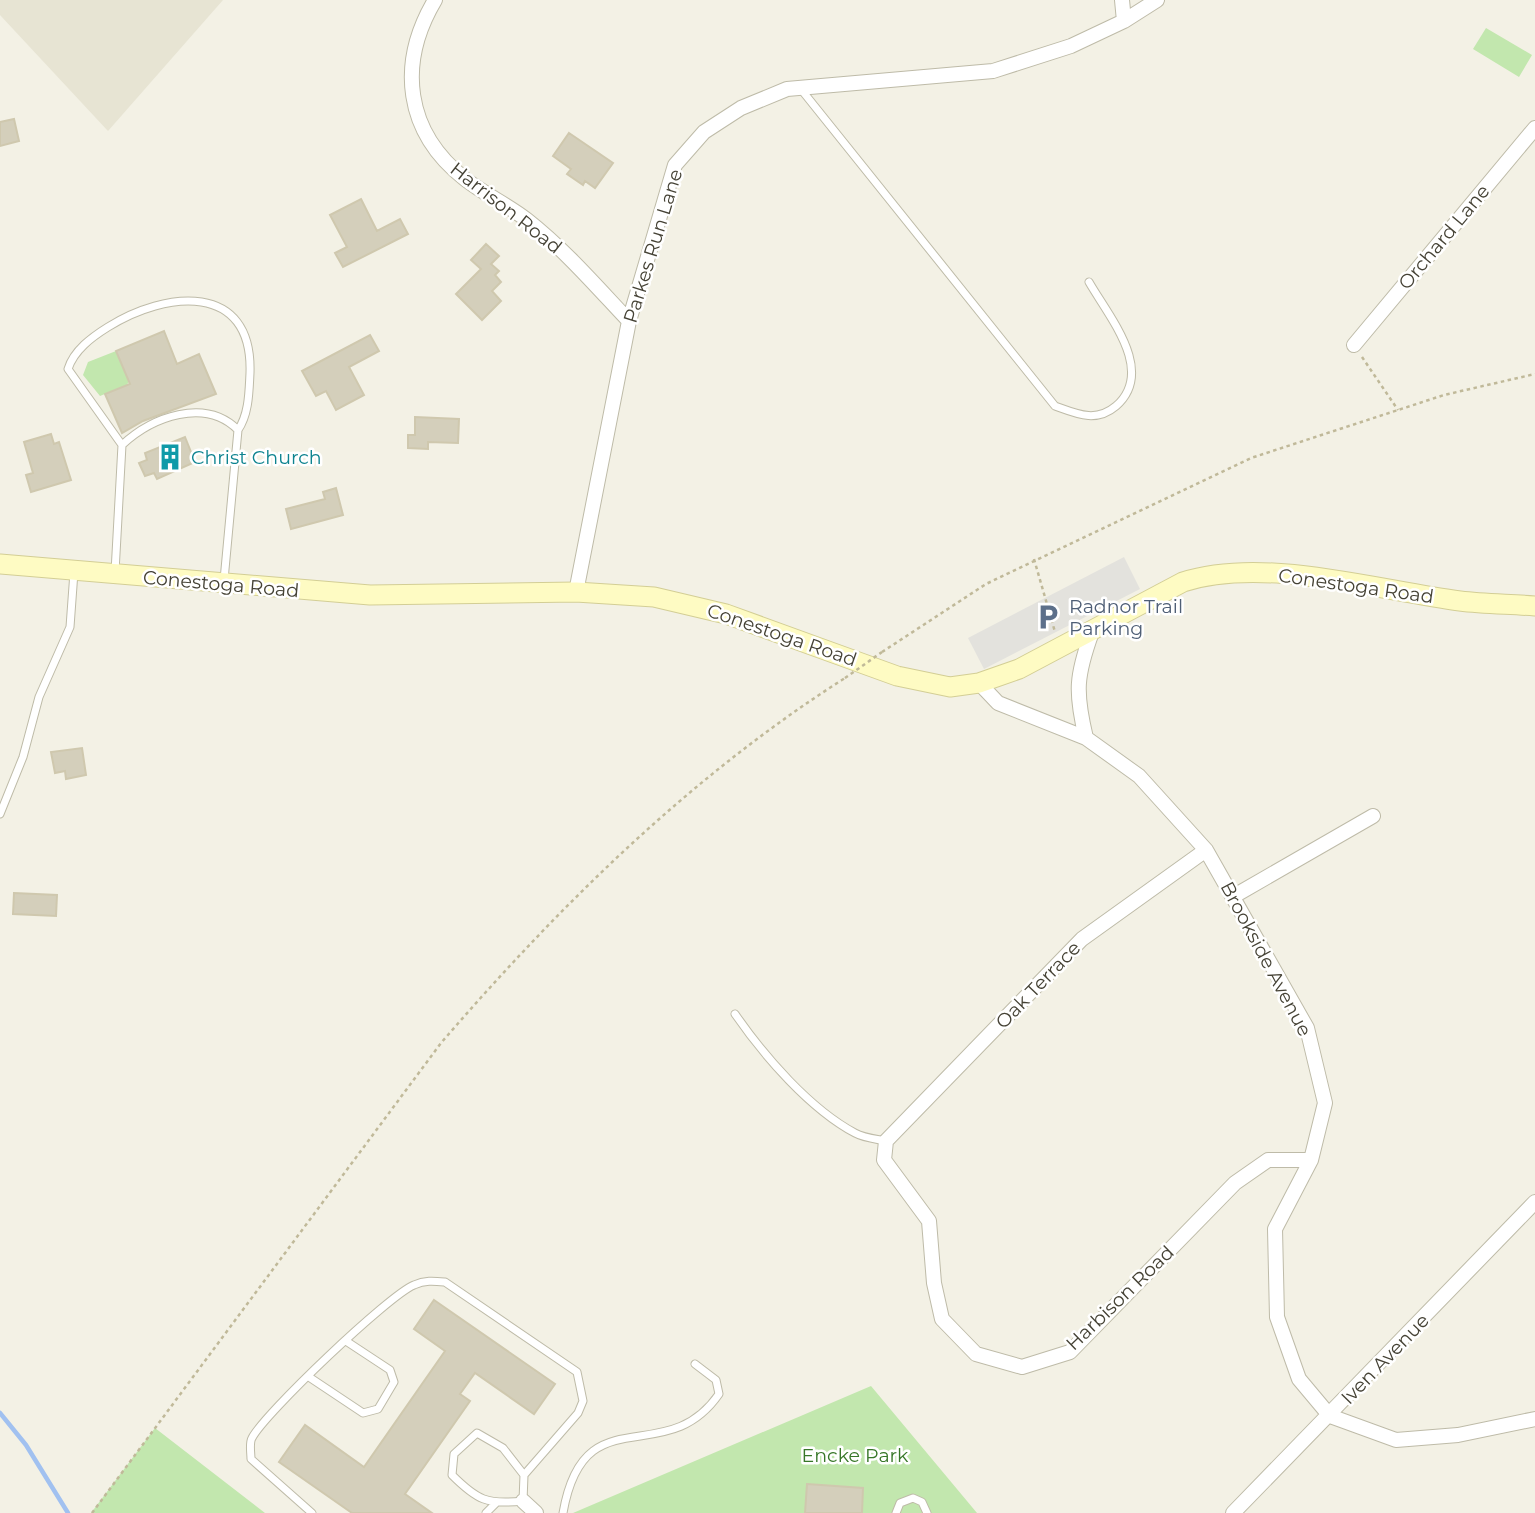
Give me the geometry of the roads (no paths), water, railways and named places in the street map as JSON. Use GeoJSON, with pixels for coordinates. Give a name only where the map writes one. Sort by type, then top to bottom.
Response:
{"type":"FeatureCollection","features":[{"type":"Feature","properties":{"kind":"main road","name":"Conestoga Road"},"geometry":{"type":"LineString","coordinates":[[0,564],[370,595],[576,592],[654,597],[726,614],[916,681],[950,687],[979,683],[1018,669],[1182,582],[1206,575],[1233,572],[1287,575],[1462,601],[1535,606]]}},
{"type":"Feature","properties":{"kind":"street","name":"Harrison Road"},"geometry":{"type":"LineString","coordinates":[[435,0],[418,32],[411,63],[418,121],[426,139],[465,179],[526,219],[563,252],[629,321]]}},
{"type":"Feature","properties":{"kind":"street"},"geometry":{"type":"LineString","coordinates":[[1122,0],[1124,21]]}},
{"type":"Feature","properties":{"kind":"street","name":"Parkes Run Lane"},"geometry":{"type":"LineString","coordinates":[[576,592],[629,321],[675,165],[704,132],[741,108],[787,89],[993,71],[1071,46],[1124,21],[1157,0]]}},
{"type":"Feature","properties":{"kind":"street","name":"Orchard Lane"},"geometry":{"type":"LineString","coordinates":[[1354,345],[1535,128]]}},
{"type":"Feature","properties":{"kind":"street"},"geometry":{"type":"LineString","coordinates":[[1086,738],[1077,687],[1080,664],[1092,632]]}},
{"type":"Feature","properties":{"kind":"street","name":"Brookside Avenue"},"geometry":{"type":"LineString","coordinates":[[979,683],[998,703],[1086,738],[1139,776],[1206,850],[1307,1028],[1325,1103],[1311,1160],[1275,1228],[1277,1317],[1299,1379],[1330,1416]]}},
{"type":"Feature","properties":{"kind":"street"},"geometry":{"type":"LineString","coordinates":[[1234,896],[1373,816]]}},
{"type":"Feature","properties":{"kind":"street","name":"Oak Terrace"},"geometry":{"type":"LineString","coordinates":[[886,1141],[1082,939],[1206,850]]}},
{"type":"Feature","properties":{"kind":"street","name":"Harbison Road"},"geometry":{"type":"LineString","coordinates":[[886,1141],[884,1160],[929,1221],[934,1283],[942,1319],[976,1354],[1022,1367],[1070,1352],[1236,1183],[1268,1160],[1311,1160]]}},
{"type":"Feature","properties":{"kind":"street","name":"Iven Avenue"},"geometry":{"type":"LineString","coordinates":[[1233,1513],[1535,1202]]}},
{"type":"Feature","properties":{"kind":"street"},"geometry":{"type":"LineString","coordinates":[[1330,1416],[1396,1440],[1458,1435],[1535,1419]]}},
{"type":"Feature","properties":{"kind":"street"},"geometry":{"type":"LineString","coordinates":[[523,1501],[536,1513]]}},
{"type":"Feature","properties":{"kind":"lane"},"geometry":{"type":"LineString","coordinates":[[800,88],[1055,406],[1085,417],[1108,413],[1126,397],[1134,371],[1129,353],[1088,282]]}},
{"type":"Feature","properties":{"kind":"lane"},"geometry":{"type":"LineString","coordinates":[[115,575],[122,445],[68,369],[78,352],[102,331],[128,314],[168,301],[193,300],[209,304],[233,317],[244,336],[250,357],[244,421],[238,430],[223,584]]}},
{"type":"Feature","properties":{"kind":"lane"},"geometry":{"type":"LineString","coordinates":[[122,445],[150,424],[187,412],[228,420],[238,430]]}},
{"type":"Feature","properties":{"kind":"lane"},"geometry":{"type":"LineString","coordinates":[[0,814],[23,757],[39,697],[57,663],[70,627],[74,571]]}},
{"type":"Feature","properties":{"kind":"lane"},"geometry":{"type":"LineString","coordinates":[[735,1014],[758,1047],[833,1119],[858,1135],[886,1141]]}},
{"type":"Feature","properties":{"kind":"lane"},"geometry":{"type":"LineString","coordinates":[[312,1513],[251,1459],[251,1439],[346,1341],[412,1285],[429,1280],[445,1282],[577,1372],[583,1401],[578,1413],[524,1475],[523,1501],[496,1503],[474,1497],[452,1475],[454,1454],[477,1433],[503,1448],[524,1475]]}},
{"type":"Feature","properties":{"kind":"lane"},"geometry":{"type":"LineString","coordinates":[[309,1377],[363,1413],[378,1409],[394,1382],[390,1370],[346,1341]]}},
{"type":"Feature","properties":{"kind":"lane"},"geometry":{"type":"LineString","coordinates":[[563,1513],[576,1467],[587,1453],[609,1441],[671,1431],[707,1411],[719,1394],[716,1380],[695,1364]]}},
{"type":"Feature","properties":{"kind":"lane"},"geometry":{"type":"LineString","coordinates":[[896,1513],[900,1503],[914,1498],[922,1502],[927,1513]]}},
{"type":"Feature","properties":{"kind":"lane"},"geometry":{"type":"LineString","coordinates":[[486,1513],[496,1503]]}},
{"type":"Feature","properties":{"kind":"waterway"},"geometry":{"type":"LineString","coordinates":[[0,1413],[26,1445],[68,1513]]}},
{"type":"Feature","properties":{"kind":"place","name":"Christ Church"},"geometry":{"type":"Point","coordinates":[170,457]}},
{"type":"Feature","properties":{"kind":"place","name":"Radnor Trail Parking"},"geometry":{"type":"Point","coordinates":[1048,617]}},
{"type":"Feature","properties":{"kind":"park label","name":"Encke Park"},"geometry":{"type":"Point","coordinates":[855,1455]}}]}
